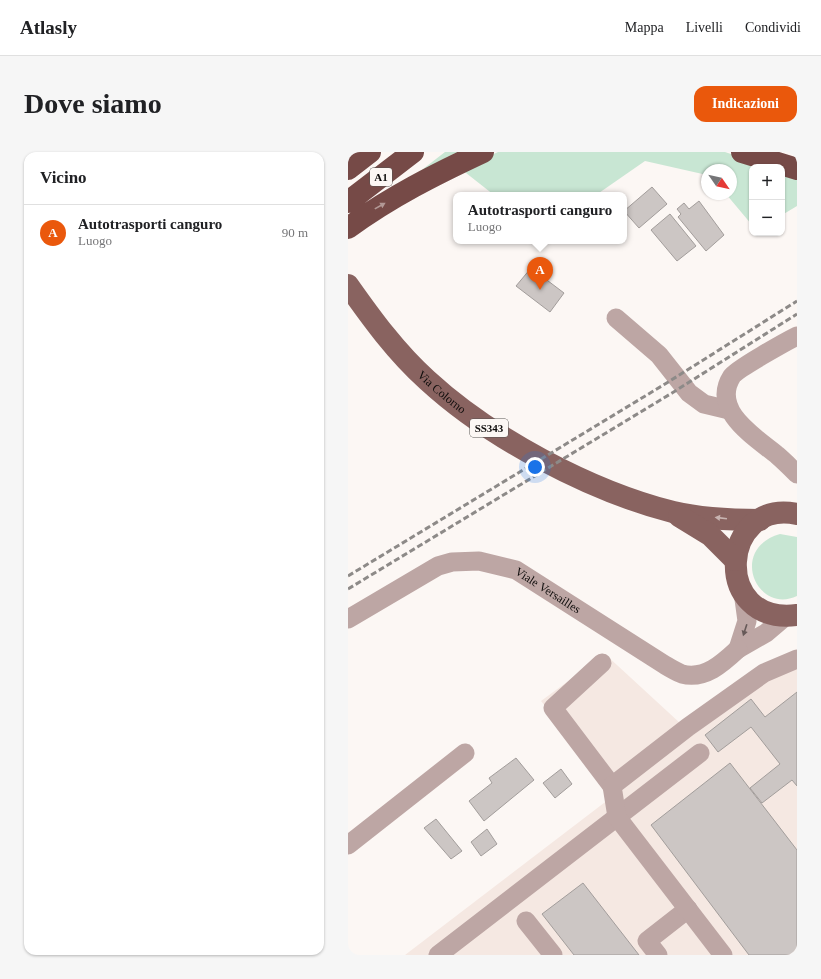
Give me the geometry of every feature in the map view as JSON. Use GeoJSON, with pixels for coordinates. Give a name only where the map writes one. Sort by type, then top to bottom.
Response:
{"type":"FeatureCollection","features":[{"type":"Feature","properties":{"kind":"highway","name":"A1"},"geometry":{"type":"LineString","coordinates":[[348,169],[370,152]]}},
{"type":"Feature","properties":{"kind":"highway","name":"A1"},"geometry":{"type":"LineString","coordinates":[[348,202],[413,152]]}},
{"type":"Feature","properties":{"kind":"highway"},"geometry":{"type":"LineString","coordinates":[[348,228],[373,210],[448,168],[483,152]]}},
{"type":"Feature","properties":{"kind":"highway"},"geometry":{"type":"LineString","coordinates":[[742,152],[764,160],[784,161]]}},
{"type":"Feature","properties":{"kind":"main road","name":"Via Colorno"},"geometry":{"type":"LineString","coordinates":[[348,285],[389,342],[408,362],[457,406],[486,426],[574,475],[599,487],[673,512],[736,520],[760,520]]}},
{"type":"Feature","properties":{"kind":"main road","name":"Via Colorno"},"geometry":{"type":"LineString","coordinates":[[673,512],[710,535],[735,560]]}},
{"type":"Feature","properties":{"kind":"main road","name":"Via Colorno"},"geometry":{"type":"LineString","coordinates":[[792,616],[769,613],[754,605],[743,592],[736,576],[735,560],[739,544],[747,531],[760,520],[774,514],[790,512],[797,514]]}},
{"type":"Feature","properties":{"kind":"street"},"geometry":{"type":"LineString","coordinates":[[616,318],[658,355],[689,393],[704,404],[729,410]]}},
{"type":"Feature","properties":{"kind":"street"},"geometry":{"type":"LineString","coordinates":[[797,336],[732,375],[726,392],[729,410],[743,428],[779,456],[797,474]]}},
{"type":"Feature","properties":{"kind":"street","name":"Viale Versailles"},"geometry":{"type":"LineString","coordinates":[[348,619],[438,566],[452,562],[479,561],[516,570],[665,665],[682,674],[700,675],[721,666],[738,649],[792,616]]}},
{"type":"Feature","properties":{"kind":"street","name":"Viale Versailles"},"geometry":{"type":"LineString","coordinates":[[738,649],[748,621],[743,592]]}},
{"type":"Feature","properties":{"kind":"street"},"geometry":{"type":"LineString","coordinates":[[612,786],[688,727],[764,673],[797,659]]}},
{"type":"Feature","properties":{"kind":"street"},"geometry":{"type":"LineString","coordinates":[[602,663],[553,708],[612,786],[617,817],[723,955]]}},
{"type":"Feature","properties":{"kind":"street"},"geometry":{"type":"LineString","coordinates":[[348,845],[465,753]]}},
{"type":"Feature","properties":{"kind":"street"},"geometry":{"type":"LineString","coordinates":[[438,955],[700,753]]}},
{"type":"Feature","properties":{"kind":"street"},"geometry":{"type":"LineString","coordinates":[[658,955],[647,941],[688,909]]}},
{"type":"Feature","properties":{"kind":"street"},"geometry":{"type":"LineString","coordinates":[[526,921],[553,955]]}},
{"type":"Feature","properties":{"kind":"shaded area"},"geometry":{"type":"Polygon","coordinates":[[[605,654],[693,735],[797,655],[797,955],[405,955],[617,793],[541,701],[605,654]]]}},
{"type":"Feature","properties":{"kind":"green space"},"geometry":{"type":"Polygon","coordinates":[[[445,152],[467,152],[401,186],[445,152]]]}},
{"type":"Feature","properties":{"kind":"green space"},"geometry":{"type":"Polygon","coordinates":[[[498,152],[725,152],[761,164],[749,164],[749,221],[731,200],[737,200],[737,164],[701,164],[701,174],[645,161],[600,192],[490,192],[461,169],[498,152]]]}},
{"type":"Feature","properties":{"kind":"green space"},"geometry":{"type":"Polygon","coordinates":[[[785,172],[797,177],[797,206],[785,213],[785,172]]]}},
{"type":"Feature","properties":{"kind":"green space"},"geometry":{"type":"Polygon","coordinates":[[[780,534],[797,537],[797,596],[783,599],[770,596],[760,589],[754,578],[752,565],[755,553],[764,542],[780,534]]]}},
{"type":"Feature","properties":{"kind":"building"},"geometry":{"type":"Polygon","coordinates":[[[652,187],[667,204],[639,228],[627,214],[627,208],[652,187]]]}},
{"type":"Feature","properties":{"kind":"building"},"geometry":{"type":"Polygon","coordinates":[[[699,201],[724,235],[706,251],[678,217],[681,214],[677,209],[684,203],[689,209],[699,201]]]}},
{"type":"Feature","properties":{"kind":"building"},"geometry":{"type":"Polygon","coordinates":[[[670,214],[696,246],[677,261],[651,230],[670,214]]]}},
{"type":"Feature","properties":{"kind":"building"},"geometry":{"type":"Polygon","coordinates":[[[531,268],[564,293],[550,312],[516,286],[531,268]]]}},
{"type":"Feature","properties":{"kind":"building"},"geometry":{"type":"Polygon","coordinates":[[[797,692],[797,786],[792,780],[762,803],[750,788],[780,764],[751,727],[718,752],[705,735],[751,699],[765,717],[797,692]]]}},
{"type":"Feature","properties":{"kind":"building"},"geometry":{"type":"Polygon","coordinates":[[[516,758],[534,780],[484,821],[469,801],[492,783],[489,778],[516,758]]]}},
{"type":"Feature","properties":{"kind":"building"},"geometry":{"type":"Polygon","coordinates":[[[730,763],[797,850],[797,955],[749,955],[651,825],[730,763]]]}},
{"type":"Feature","properties":{"kind":"building"},"geometry":{"type":"Polygon","coordinates":[[[561,769],[572,784],[555,798],[543,783],[561,769]]]}},
{"type":"Feature","properties":{"kind":"building"},"geometry":{"type":"Polygon","coordinates":[[[436,819],[462,851],[451,859],[424,828],[436,819]]]}},
{"type":"Feature","properties":{"kind":"building"},"geometry":{"type":"Polygon","coordinates":[[[487,829],[497,844],[481,856],[471,842],[487,829]]]}},
{"type":"Feature","properties":{"kind":"building"},"geometry":{"type":"Polygon","coordinates":[[[583,883],[639,955],[574,955],[542,914],[583,883]]]}},
{"type":"Feature","properties":{"kind":"railway"},"geometry":{"type":"LineString","coordinates":[[348,576],[665,384],[797,301]]}},
{"type":"Feature","properties":{"kind":"railway"},"geometry":{"type":"LineString","coordinates":[[348,589],[672,393],[797,314]]}},
{"type":"Feature","properties":{"kind":"place","name":"Autotrasporti canguro"},"geometry":{"type":"Point","coordinates":[540,290]}}]}
